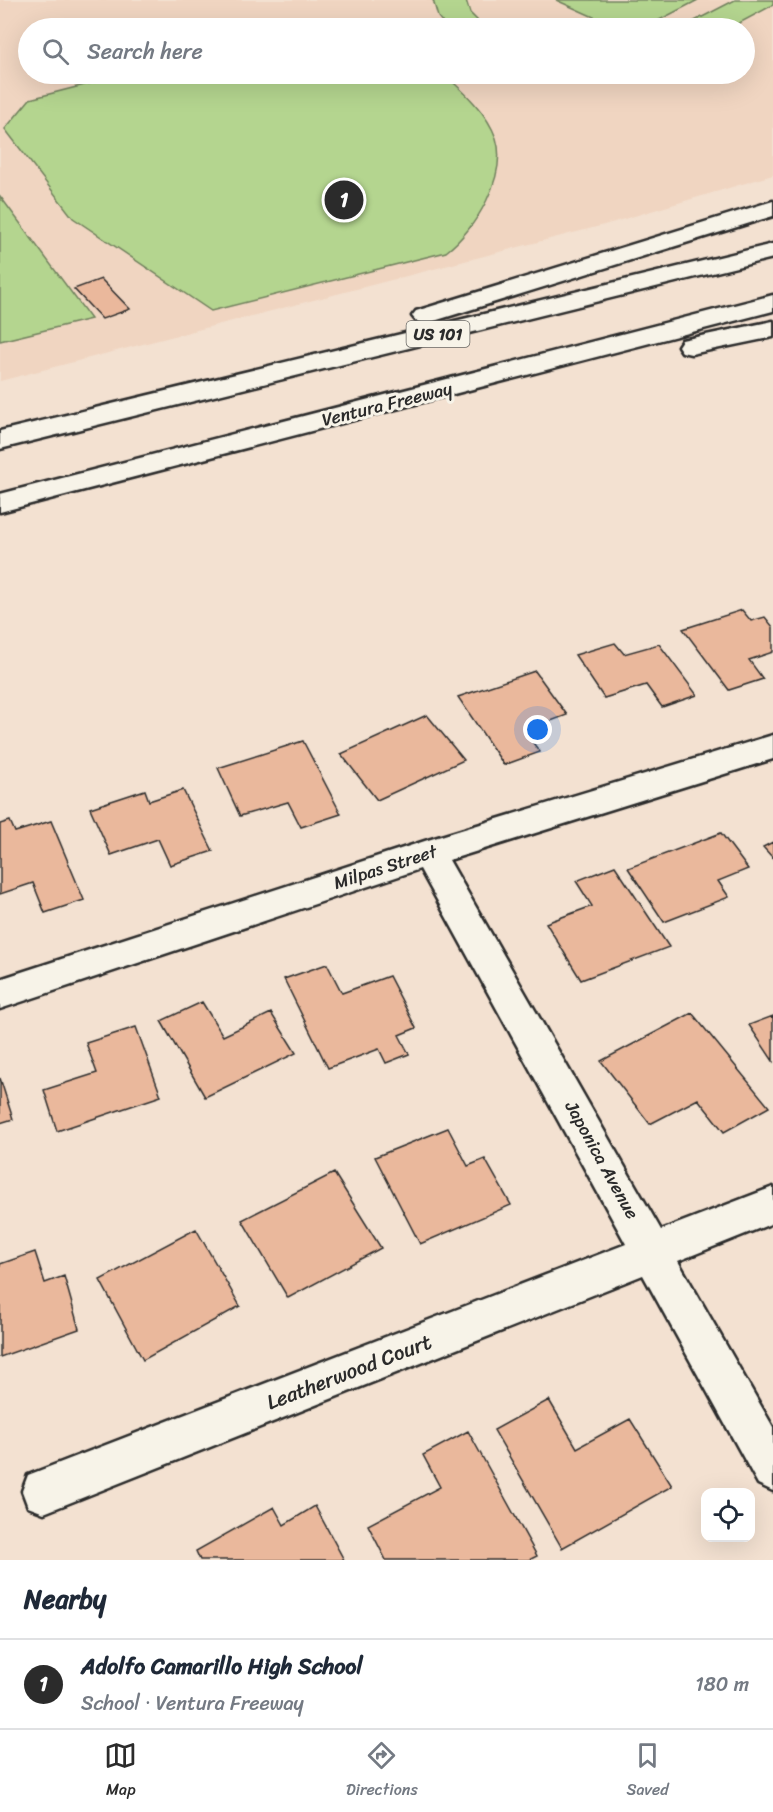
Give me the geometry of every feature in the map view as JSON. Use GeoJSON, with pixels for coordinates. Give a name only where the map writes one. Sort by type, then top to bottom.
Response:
{"type":"FeatureCollection","features":[{"type":"Feature","properties":{"kind":"main road"},"geometry":{"type":"LineString","coordinates":[[103,416],[773,208]]}},
{"type":"Feature","properties":{"kind":"main road","name":"US 101"},"geometry":{"type":"LineString","coordinates":[[0,440],[773,251]]}},
{"type":"Feature","properties":{"kind":"main road","name":"Ventura Freeway"},"geometry":{"type":"LineString","coordinates":[[0,503],[591,352],[773,303]]}},
{"type":"Feature","properties":{"kind":"main road"},"geometry":{"type":"LineString","coordinates":[[591,352],[691,346],[773,329]]}},
{"type":"Feature","properties":{"kind":"main road","name":"Milpas Street"},"geometry":{"type":"LineString","coordinates":[[0,994],[428,853],[773,747]]}},
{"type":"Feature","properties":{"kind":"main road","name":"Japonica Avenue"},"geometry":{"type":"LineString","coordinates":[[428,853],[654,1252],[773,1469]]}},
{"type":"Feature","properties":{"kind":"main road","name":"Leatherwood Court"},"geometry":{"type":"LineString","coordinates":[[44,1491],[773,1205]]}},
{"type":"Feature","properties":{"kind":"shaded area"},"geometry":{"type":"Polygon","coordinates":[[[0,0],[773,0],[773,175],[604,225],[0,381],[0,0]]]}},
{"type":"Feature","properties":{"kind":"green space"},"geometry":{"type":"Polygon","coordinates":[[[433,0],[466,0],[470,13],[475,18],[439,18],[433,0]]]}},
{"type":"Feature","properties":{"kind":"green space"},"geometry":{"type":"Polygon","coordinates":[[[556,0],[698,0],[663,18],[596,18],[556,0]]]}},
{"type":"Feature","properties":{"kind":"green space"},"geometry":{"type":"Polygon","coordinates":[[[735,0],[773,0],[773,5],[749,18],[700,18],[735,0]]]}},
{"type":"Feature","properties":{"kind":"green space"},"geometry":{"type":"Polygon","coordinates":[[[88,84],[455,84],[474,103],[492,128],[498,153],[497,169],[493,185],[478,216],[468,230],[446,252],[211,311],[73,218],[5,129],[30,99],[88,84]]]}},
{"type":"Feature","properties":{"kind":"green space"},"geometry":{"type":"Polygon","coordinates":[[[0,196],[91,319],[0,341],[0,196]]]}},
{"type":"Feature","properties":{"kind":"building"},"geometry":{"type":"Polygon","coordinates":[[[101,279],[130,309],[102,319],[74,289],[101,279]]]}},
{"type":"Feature","properties":{"kind":"building"},"geometry":{"type":"Polygon","coordinates":[[[742,610],[751,621],[765,617],[773,627],[773,652],[749,660],[763,679],[729,690],[683,629],[742,610]]]}},
{"type":"Feature","properties":{"kind":"building"},"geometry":{"type":"Polygon","coordinates":[[[615,643],[624,654],[659,644],[697,695],[662,707],[646,685],[604,698],[575,655],[615,643]]]}},
{"type":"Feature","properties":{"kind":"building"},"geometry":{"type":"Polygon","coordinates":[[[535,671],[567,715],[524,731],[540,752],[504,765],[458,697],[535,671]]]}},
{"type":"Feature","properties":{"kind":"building"},"geometry":{"type":"Polygon","coordinates":[[[427,715],[464,760],[377,800],[341,754],[427,715]]]}},
{"type":"Feature","properties":{"kind":"building"},"geometry":{"type":"Polygon","coordinates":[[[303,741],[341,814],[301,827],[288,802],[240,816],[218,768],[303,741]]]}},
{"type":"Feature","properties":{"kind":"building"},"geometry":{"type":"Polygon","coordinates":[[[145,790],[149,801],[183,790],[213,851],[170,865],[158,839],[111,855],[90,808],[145,790]]]}},
{"type":"Feature","properties":{"kind":"building"},"geometry":{"type":"Polygon","coordinates":[[[10,821],[15,832],[51,821],[84,900],[45,913],[33,883],[0,894],[0,824],[10,821]]]}},
{"type":"Feature","properties":{"kind":"building"},"geometry":{"type":"Polygon","coordinates":[[[721,833],[748,869],[718,881],[729,897],[664,922],[628,868],[721,833]]]}},
{"type":"Feature","properties":{"kind":"building"},"geometry":{"type":"Polygon","coordinates":[[[773,842],[773,858],[763,847],[773,842]]]}},
{"type":"Feature","properties":{"kind":"building"},"geometry":{"type":"Polygon","coordinates":[[[615,866],[669,947],[581,980],[546,923],[592,906],[576,881],[615,866]]]}},
{"type":"Feature","properties":{"kind":"building"},"geometry":{"type":"Polygon","coordinates":[[[327,964],[342,993],[389,976],[416,1028],[399,1035],[409,1054],[386,1063],[379,1049],[328,1068],[284,979],[327,964]]]}},
{"type":"Feature","properties":{"kind":"building"},"geometry":{"type":"Polygon","coordinates":[[[202,1002],[223,1036],[271,1013],[296,1053],[205,1097],[161,1021],[202,1002]]]}},
{"type":"Feature","properties":{"kind":"building"},"geometry":{"type":"Polygon","coordinates":[[[692,1013],[769,1107],[724,1132],[698,1099],[650,1124],[601,1061],[692,1013]]]}},
{"type":"Feature","properties":{"kind":"building"},"geometry":{"type":"Polygon","coordinates":[[[773,1016],[773,1061],[749,1025],[773,1016]]]}},
{"type":"Feature","properties":{"kind":"building"},"geometry":{"type":"Polygon","coordinates":[[[136,1027],[161,1096],[57,1131],[44,1090],[97,1073],[86,1043],[136,1027]]]}},
{"type":"Feature","properties":{"kind":"building"},"geometry":{"type":"Polygon","coordinates":[[[0,1078],[13,1119],[0,1123],[0,1078]]]}},
{"type":"Feature","properties":{"kind":"building"},"geometry":{"type":"Polygon","coordinates":[[[448,1128],[468,1166],[485,1159],[511,1205],[420,1244],[375,1157],[448,1128]]]}},
{"type":"Feature","properties":{"kind":"building"},"geometry":{"type":"Polygon","coordinates":[[[334,1173],[381,1248],[288,1298],[242,1220],[334,1173]]]}},
{"type":"Feature","properties":{"kind":"building"},"geometry":{"type":"Polygon","coordinates":[[[196,1229],[240,1306],[143,1360],[100,1280],[196,1229]]]}},
{"type":"Feature","properties":{"kind":"building"},"geometry":{"type":"Polygon","coordinates":[[[35,1252],[45,1283],[64,1276],[79,1329],[0,1357],[0,1264],[35,1252]]]}},
{"type":"Feature","properties":{"kind":"building"},"geometry":{"type":"Polygon","coordinates":[[[549,1400],[577,1448],[630,1419],[672,1486],[562,1548],[494,1430],[549,1400]]]}},
{"type":"Feature","properties":{"kind":"building"},"geometry":{"type":"Polygon","coordinates":[[[468,1431],[537,1556],[529,1560],[386,1560],[368,1525],[440,1487],[423,1455],[468,1431]]]}},
{"type":"Feature","properties":{"kind":"building"},"geometry":{"type":"Polygon","coordinates":[[[315,1506],[344,1560],[200,1560],[196,1551],[274,1507],[284,1525],[315,1506]]]}},
{"type":"Feature","properties":{"kind":"place","name":"Adolfo Camarillo High School"},"geometry":{"type":"Point","coordinates":[344,200]}}]}
